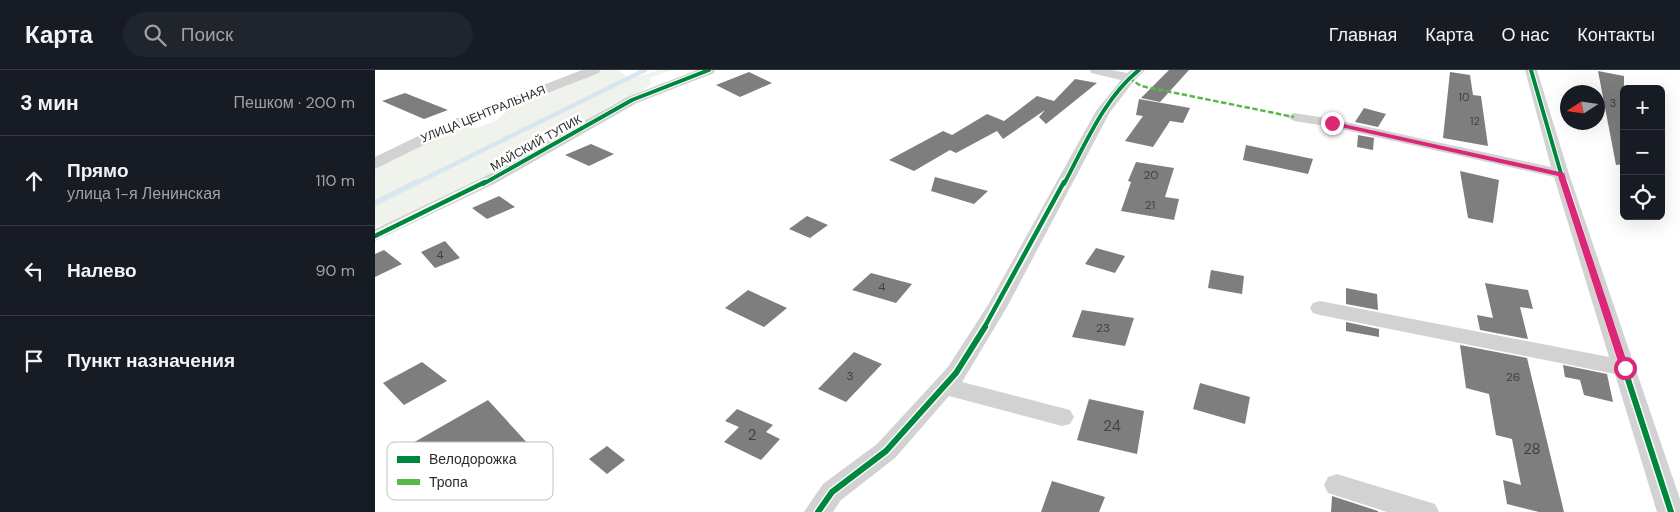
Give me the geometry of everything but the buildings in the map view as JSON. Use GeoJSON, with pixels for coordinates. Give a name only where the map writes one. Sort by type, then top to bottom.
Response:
{"type":"FeatureCollection","features":[{"type":"Feature","properties":{"kind":"street","name":"УЛИЦА ЦЕНТРАЛЬНАЯ"},"geometry":{"type":"LineString","coordinates":[[375,164],[405,145],[465,119],[594,70]]}},
{"type":"Feature","properties":{"kind":"street","name":"МАЙСКИЙ ТУПИК"},"geometry":{"type":"LineString","coordinates":[[375,236],[490,180],[632,100],[709,70]]}},
{"type":"Feature","properties":{"kind":"street"},"geometry":{"type":"LineString","coordinates":[[1095,70],[1134,74]]}},
{"type":"Feature","properties":{"kind":"street"},"geometry":{"type":"LineString","coordinates":[[1531,70],[1561,174],[1671,512]]}},
{"type":"Feature","properties":{"kind":"street"},"geometry":{"type":"LineString","coordinates":[[818,512],[832,492],[886,451],[956,373],[997,307],[1103,111],[1134,74]]}},
{"type":"Feature","properties":{"kind":"street"},"geometry":{"type":"LineString","coordinates":[[1294,117],[1332,123],[1561,174]]}},
{"type":"Feature","properties":{"kind":"street"},"geometry":{"type":"LineString","coordinates":[[1320,308],[1625,368]]}},
{"type":"Feature","properties":{"kind":"street"},"geometry":{"type":"LineString","coordinates":[[944,386],[1062,417]]}},
{"type":"Feature","properties":{"kind":"street"},"geometry":{"type":"LineString","coordinates":[[1337,485],[1425,512]]}},
{"type":"Feature","properties":{"kind":"shaded area"},"geometry":{"type":"Polygon","coordinates":[[[603,70],[618,70],[629,79],[660,70],[672,70],[650,78],[651,84],[640,92],[610,106],[488,176],[412,213],[375,227],[375,169],[413,147],[462,126],[477,128],[497,120],[515,104],[603,70]]]}},
{"type":"Feature","properties":{"kind":"waterway"},"geometry":{"type":"LineString","coordinates":[[414,184],[645,70]]}},
{"type":"Feature","properties":{"kind":"waterway"},"geometry":{"type":"LineString","coordinates":[[375,203],[417,182]]}},
{"type":"Feature","properties":{"kind":"marked path"},"geometry":{"type":"LineString","coordinates":[[1129,78],[1141,86],[1294,117]]}},
{"type":"Feature","properties":{"kind":"cycle path"},"geometry":{"type":"LineString","coordinates":[[375,236],[490,180],[632,100],[709,70]]}},
{"type":"Feature","properties":{"kind":"cycle path"},"geometry":{"type":"LineString","coordinates":[[818,512],[832,492],[886,451],[956,373],[997,307],[1103,111],[1129,78],[1139,70]]}},
{"type":"Feature","properties":{"kind":"cycle path"},"geometry":{"type":"LineString","coordinates":[[1531,70],[1561,174],[1671,512]]}},
{"type":"Feature","properties":{"kind":"route"},"geometry":{"type":"LineString","coordinates":[[1332,123],[1561,174],[1625,368]]}}]}
